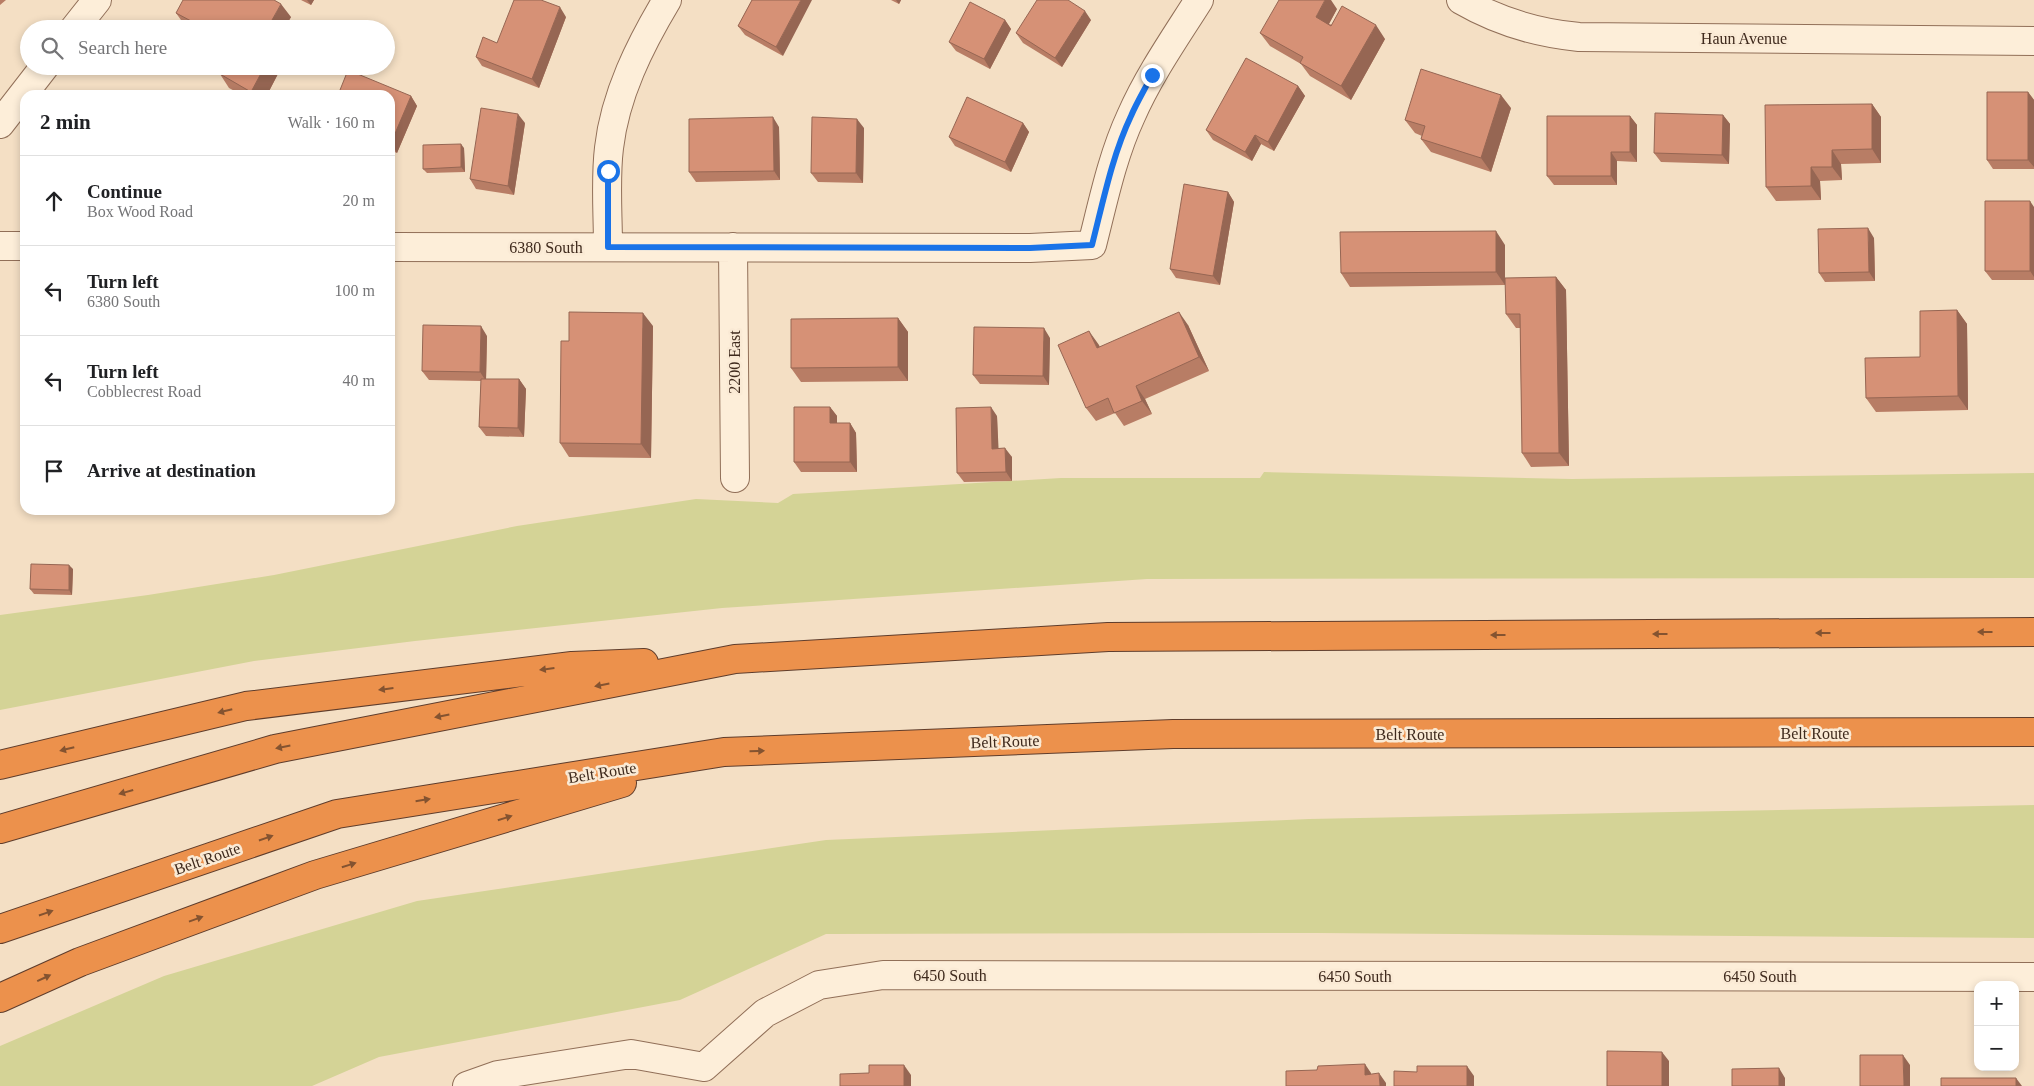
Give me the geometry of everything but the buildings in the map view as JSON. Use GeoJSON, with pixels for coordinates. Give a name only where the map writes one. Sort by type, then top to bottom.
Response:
{"type":"FeatureCollection","features":[{"type":"Feature","properties":{"kind":"highway"},"geometry":{"type":"LineString","coordinates":[[0,765],[246,706],[572,666],[1108,637],[2034,632]]}},
{"type":"Feature","properties":{"kind":"highway"},"geometry":{"type":"LineString","coordinates":[[0,829],[275,749],[735,658]]}},
{"type":"Feature","properties":{"kind":"highway","name":"Belt Route"},"geometry":{"type":"LineString","coordinates":[[0,929],[336,814],[724,752],[1173,734],[2034,732]]}},
{"type":"Feature","properties":{"kind":"highway"},"geometry":{"type":"LineString","coordinates":[[0,998],[80,962],[315,875],[724,752]]}},
{"type":"Feature","properties":{"kind":"street"},"geometry":{"type":"LineString","coordinates":[[81,20],[96,0]]}},
{"type":"Feature","properties":{"kind":"street"},"geometry":{"type":"LineString","coordinates":[[608,247],[608,171],[613,126],[628,76],[667,0]]}},
{"type":"Feature","properties":{"kind":"street","name":"6380 South"},"geometry":{"type":"LineString","coordinates":[[395,247],[1030,248],[1092,245],[1106,189],[1130,117],[1152,75],[1199,0]]}},
{"type":"Feature","properties":{"kind":"street","name":"Haun Avenue"},"geometry":{"type":"LineString","coordinates":[[1461,0],[1482,12],[1530,30],[1579,37],[2034,40]]}},
{"type":"Feature","properties":{"kind":"street"},"geometry":{"type":"LineString","coordinates":[[26,90],[38,75]]}},
{"type":"Feature","properties":{"kind":"street"},"geometry":{"type":"LineString","coordinates":[[0,124],[20,98]]}},
{"type":"Feature","properties":{"kind":"street"},"geometry":{"type":"LineString","coordinates":[[0,246],[20,246]]}},
{"type":"Feature","properties":{"kind":"street","name":"2200 East"},"geometry":{"type":"LineString","coordinates":[[733,247],[735,478]]}},
{"type":"Feature","properties":{"kind":"street","name":"6450 South"},"geometry":{"type":"LineString","coordinates":[[467,1086],[498,1074],[631,1054],[704,1067],[765,1012],[819,985],[883,975],[2034,977]]}},
{"type":"Feature","properties":{"kind":"shaded area"},"geometry":{"type":"Polygon","coordinates":[[[1264,472],[1572,479],[2034,473],[2034,578],[1147,579],[722,608],[415,641],[254,661],[0,710],[0,615],[148,595],[274,575],[517,526],[696,499],[778,503],[793,494],[1061,478],[1260,478],[1264,472]]]}},
{"type":"Feature","properties":{"kind":"shaded area"},"geometry":{"type":"Polygon","coordinates":[[[2034,805],[2034,938],[1317,933],[826,934],[680,1000],[379,1057],[312,1086],[0,1086],[0,1046],[164,976],[417,901],[826,840],[1309,819],[2034,805]]]}},
{"type":"Feature","properties":{"kind":"route"},"geometry":{"type":"LineString","coordinates":[[608,171],[608,247],[1030,248],[1092,245],[1106,189],[1123,136],[1130,117],[1152,75]]}}]}
